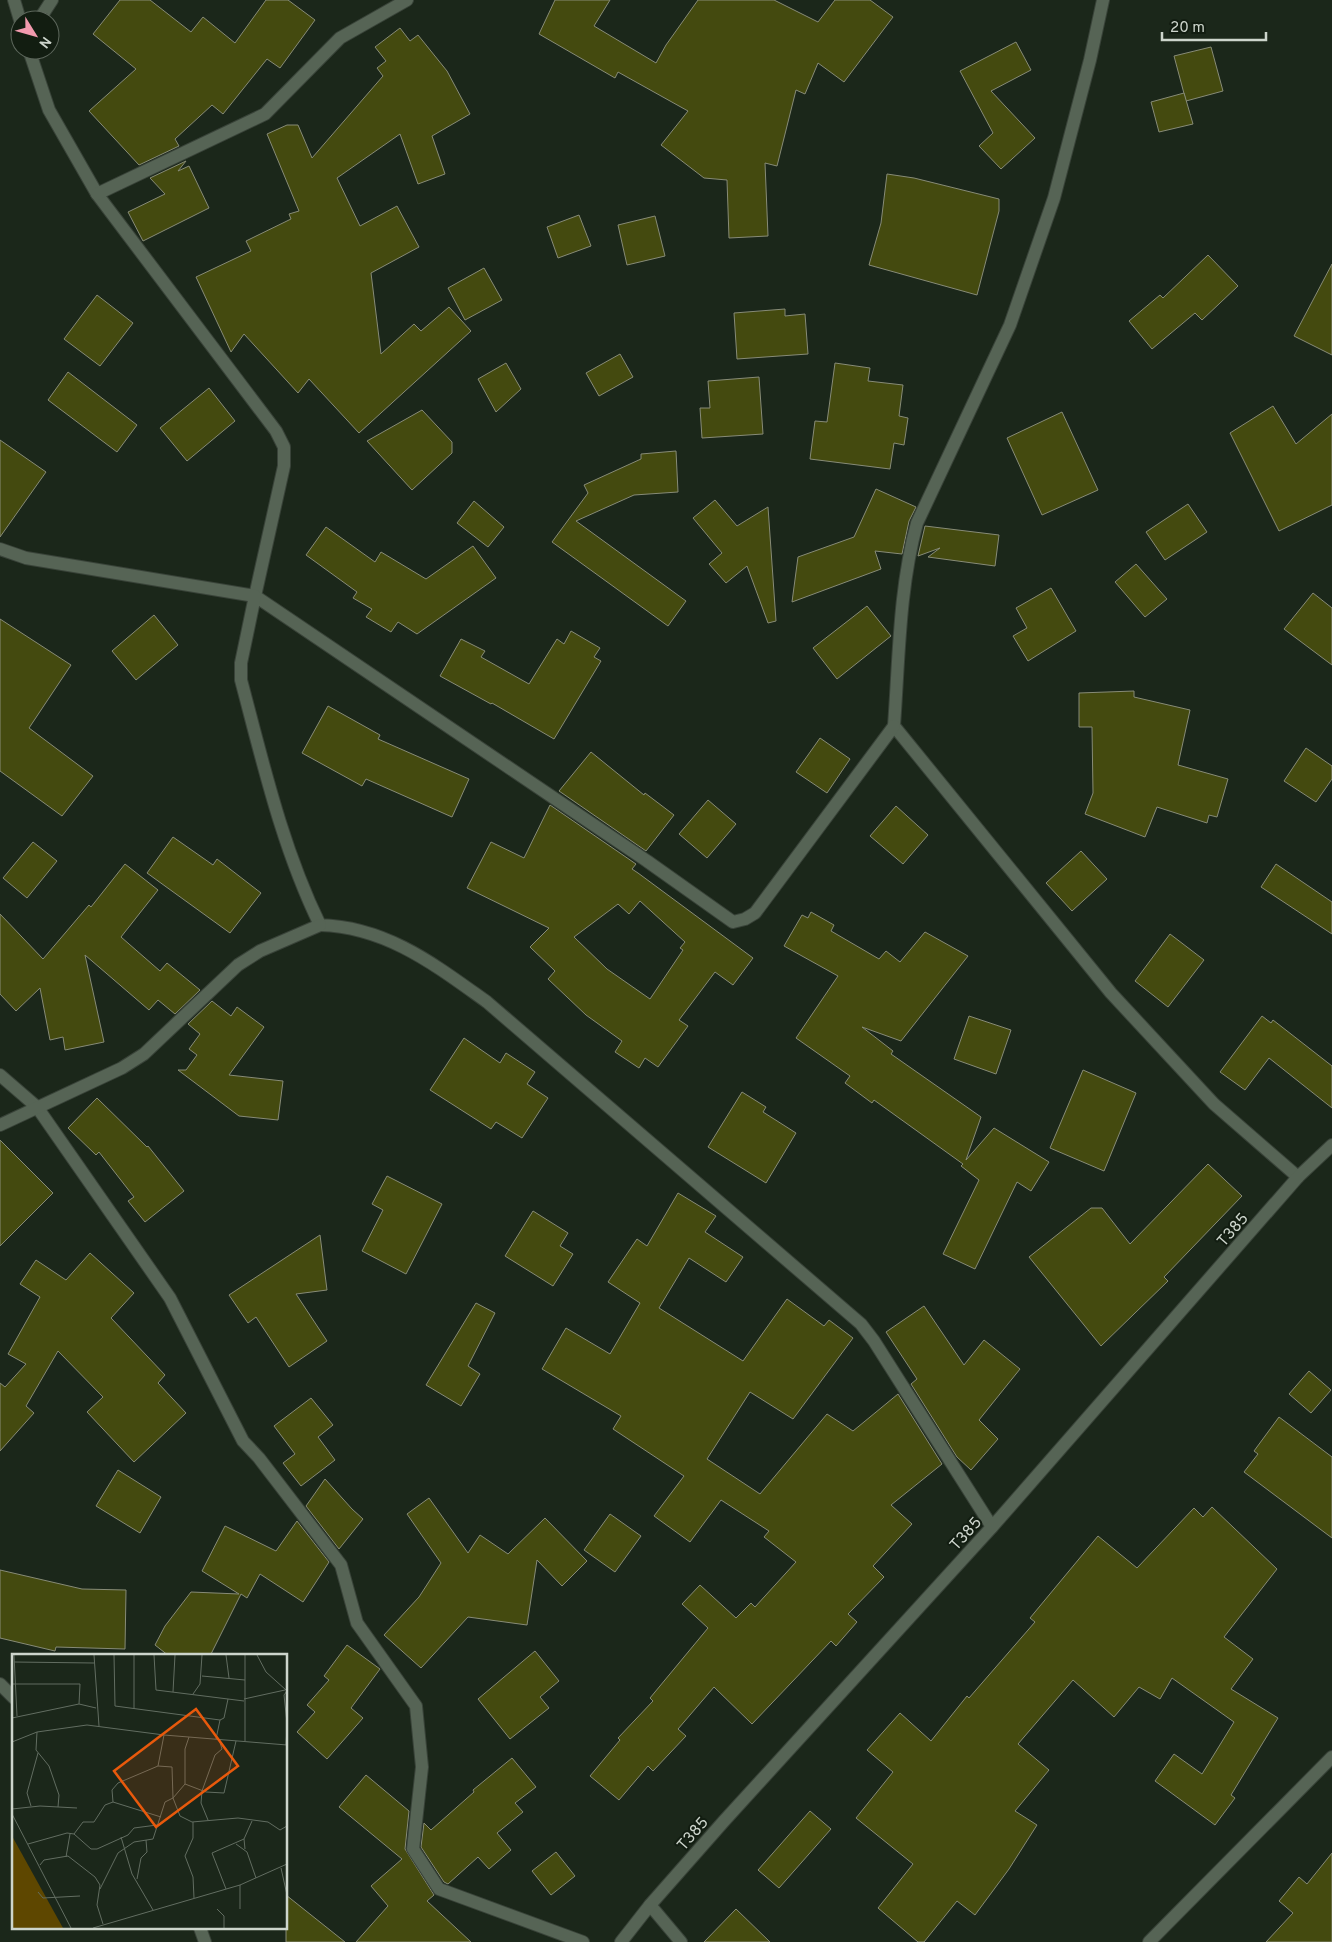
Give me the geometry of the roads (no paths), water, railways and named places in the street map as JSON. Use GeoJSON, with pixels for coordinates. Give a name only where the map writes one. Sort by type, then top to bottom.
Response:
{"type":"FeatureCollection","features":[{"type":"Feature","properties":{"kind":"street"},"geometry":{"type":"LineString","coordinates":[[97,194],[264,114],[340,38],[407,0]]}},
{"type":"Feature","properties":{"kind":"street"},"geometry":{"type":"LineString","coordinates":[[0,548],[26,558],[255,596],[648,860],[733,922],[745,919],[755,913],[894,726],[906,582],[910,551],[917,524],[1010,326],[1054,198],[1090,60],[1103,0]]}},
{"type":"Feature","properties":{"kind":"street"},"geometry":{"type":"LineString","coordinates":[[32,60],[49,110],[97,194],[276,431],[284,448],[284,466],[274,519],[241,663],[241,680],[265,778],[306,895],[320,925]]}},
{"type":"Feature","properties":{"kind":"street"},"geometry":{"type":"LineString","coordinates":[[894,726],[1111,993],[1214,1104],[1298,1178]]}},
{"type":"Feature","properties":{"kind":"street"},"geometry":{"type":"LineString","coordinates":[[0,1125],[122,1068],[144,1054],[238,965],[279,941],[320,925],[340,926],[374,934],[403,945],[423,956],[487,1002],[860,1324],[874,1341],[992,1527]]}},
{"type":"Feature","properties":{"kind":"street"},"geometry":{"type":"LineString","coordinates":[[0,1075],[37,1107],[170,1298],[243,1441],[259,1458],[341,1565],[357,1623],[416,1706],[422,1767],[413,1849],[438,1889],[583,1942]]}},
{"type":"Feature","properties":{"kind":"street","name":"T385"},"geometry":{"type":"LineString","coordinates":[[621,1942],[650,1905],[992,1527],[1298,1178],[1332,1145]]}},
{"type":"Feature","properties":{"kind":"street"},"geometry":{"type":"LineString","coordinates":[[0,1684],[12,1696]]}},
{"type":"Feature","properties":{"kind":"street"},"geometry":{"type":"LineString","coordinates":[[1149,1942],[1332,1757]]}},
{"type":"Feature","properties":{"kind":"street"},"geometry":{"type":"LineString","coordinates":[[650,1905],[681,1942]]}}]}
